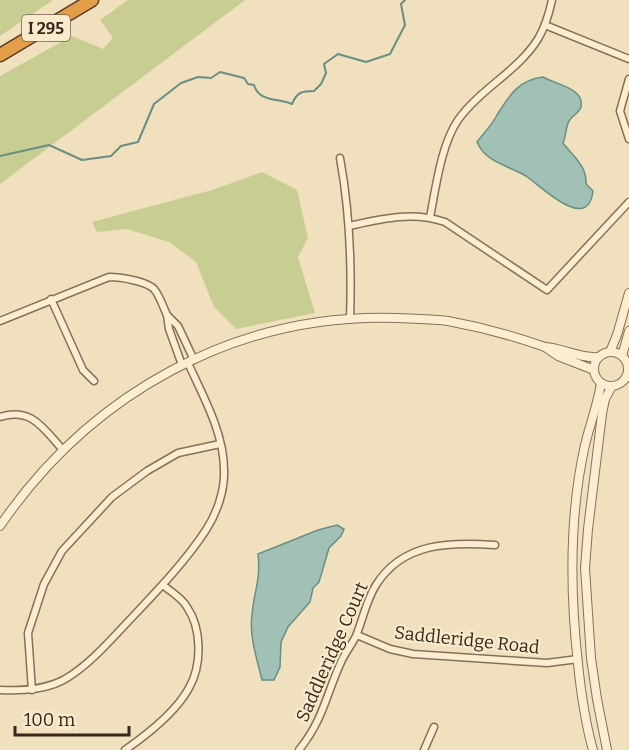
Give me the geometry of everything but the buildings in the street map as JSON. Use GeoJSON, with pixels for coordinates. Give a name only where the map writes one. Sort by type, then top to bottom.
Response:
{"type":"FeatureCollection","features":[{"type":"Feature","properties":{"kind":"highway","name":"I 295"},"geometry":{"type":"LineString","coordinates":[[0,55],[92,0]]}},
{"type":"Feature","properties":{"kind":"street"},"geometry":{"type":"LineString","coordinates":[[430,217],[448,142],[456,123],[467,108],[537,41],[545,25],[552,0]]}},
{"type":"Feature","properties":{"kind":"street"},"geometry":{"type":"LineString","coordinates":[[545,25],[629,59]]}},
{"type":"Feature","properties":{"kind":"street"},"geometry":{"type":"LineString","coordinates":[[629,78],[620,111],[629,139]]}},
{"type":"Feature","properties":{"kind":"street"},"geometry":{"type":"LineString","coordinates":[[340,158],[348,205],[350,319]]}},
{"type":"Feature","properties":{"kind":"street"},"geometry":{"type":"LineString","coordinates":[[349,226],[405,216],[430,217],[445,222],[547,290],[629,202]]}},
{"type":"Feature","properties":{"kind":"street"},"geometry":{"type":"LineString","coordinates":[[0,321],[109,276],[149,285],[155,290],[167,315],[169,329],[207,405],[220,444],[225,470],[221,496],[207,530],[163,585],[99,652],[69,677],[32,690],[0,690]]}},
{"type":"Feature","properties":{"kind":"street"},"geometry":{"type":"LineString","coordinates":[[610,352],[629,293]]}},
{"type":"Feature","properties":{"kind":"street"},"geometry":{"type":"LineString","coordinates":[[51,299],[83,370],[94,381]]}},
{"type":"Feature","properties":{"kind":"street"},"geometry":{"type":"LineString","coordinates":[[167,315],[178,326],[188,363]]}},
{"type":"Feature","properties":{"kind":"street"},"geometry":{"type":"LineString","coordinates":[[0,526],[33,480],[63,450],[117,404],[143,386],[188,363],[272,332],[350,319],[447,321],[592,357],[599,357],[610,352],[622,356],[626,360],[628,374],[617,385],[601,383]]}},
{"type":"Feature","properties":{"kind":"street"},"geometry":{"type":"LineString","coordinates":[[622,356],[629,331]]}},
{"type":"Feature","properties":{"kind":"street"},"geometry":{"type":"LineString","coordinates":[[545,347],[558,356],[594,370]]}},
{"type":"Feature","properties":{"kind":"street"},"geometry":{"type":"LineString","coordinates":[[593,750],[578,660],[573,588],[575,521],[585,444],[601,383],[594,370],[594,364],[599,357]]}},
{"type":"Feature","properties":{"kind":"street"},"geometry":{"type":"LineString","coordinates":[[607,750],[591,658],[585,568],[602,414],[605,399],[612,386]]}},
{"type":"Feature","properties":{"kind":"street"},"geometry":{"type":"LineString","coordinates":[[0,417],[14,414],[29,416],[36,420],[63,450]]}},
{"type":"Feature","properties":{"kind":"street"},"geometry":{"type":"LineString","coordinates":[[32,690],[28,633],[44,584],[62,551],[112,497],[147,471],[178,453],[220,444]]}},
{"type":"Feature","properties":{"kind":"street","name":"Saddleridge Court"},"geometry":{"type":"LineString","coordinates":[[299,750],[318,723],[342,660],[357,635],[366,607],[377,584],[396,564],[408,556],[443,544],[495,545]]}},
{"type":"Feature","properties":{"kind":"street"},"geometry":{"type":"LineString","coordinates":[[125,750],[179,703],[190,687],[196,670],[198,652],[195,625],[188,608],[180,598],[163,585]]}},
{"type":"Feature","properties":{"kind":"street","name":"Saddleridge Road"},"geometry":{"type":"LineString","coordinates":[[357,635],[390,649],[413,654],[547,663],[578,660]]}},
{"type":"Feature","properties":{"kind":"street"},"geometry":{"type":"LineString","coordinates":[[424,750],[434,727]]}},
{"type":"Feature","properties":{"kind":"green space"},"geometry":{"type":"Polygon","coordinates":[[[53,0],[0,36],[0,1],[53,0]]]}},
{"type":"Feature","properties":{"kind":"green space"},"geometry":{"type":"Polygon","coordinates":[[[128,0],[245,0],[0,184],[0,76],[72,36],[103,49],[113,38],[100,20],[128,0]]]}},
{"type":"Feature","properties":{"kind":"green space"},"geometry":{"type":"Polygon","coordinates":[[[262,172],[297,190],[308,238],[298,257],[315,313],[236,329],[214,307],[196,262],[169,242],[127,229],[97,232],[92,222],[212,190],[262,172]]]}},
{"type":"Feature","properties":{"kind":"water"},"geometry":{"type":"Polygon","coordinates":[[[543,77],[574,91],[581,101],[580,109],[568,123],[563,143],[582,167],[586,184],[593,191],[589,203],[583,208],[574,208],[563,203],[526,176],[492,159],[486,155],[477,142],[515,90],[527,82],[543,77]]]}},
{"type":"Feature","properties":{"kind":"water"},"geometry":{"type":"Polygon","coordinates":[[[337,525],[344,529],[341,536],[329,548],[319,582],[313,588],[310,602],[288,627],[281,642],[280,667],[274,680],[262,680],[251,623],[259,571],[258,554],[318,530],[337,525]]]}},
{"type":"Feature","properties":{"kind":"waterway"},"geometry":{"type":"LineString","coordinates":[[0,156],[49,145],[82,160],[111,156],[121,146],[138,142],[154,104],[181,83],[198,77],[211,78],[220,72],[244,78],[265,97],[292,104],[298,95],[314,91],[321,84],[326,73],[324,64],[338,54],[366,62],[390,54],[405,25],[401,4],[405,0]]}}]}
